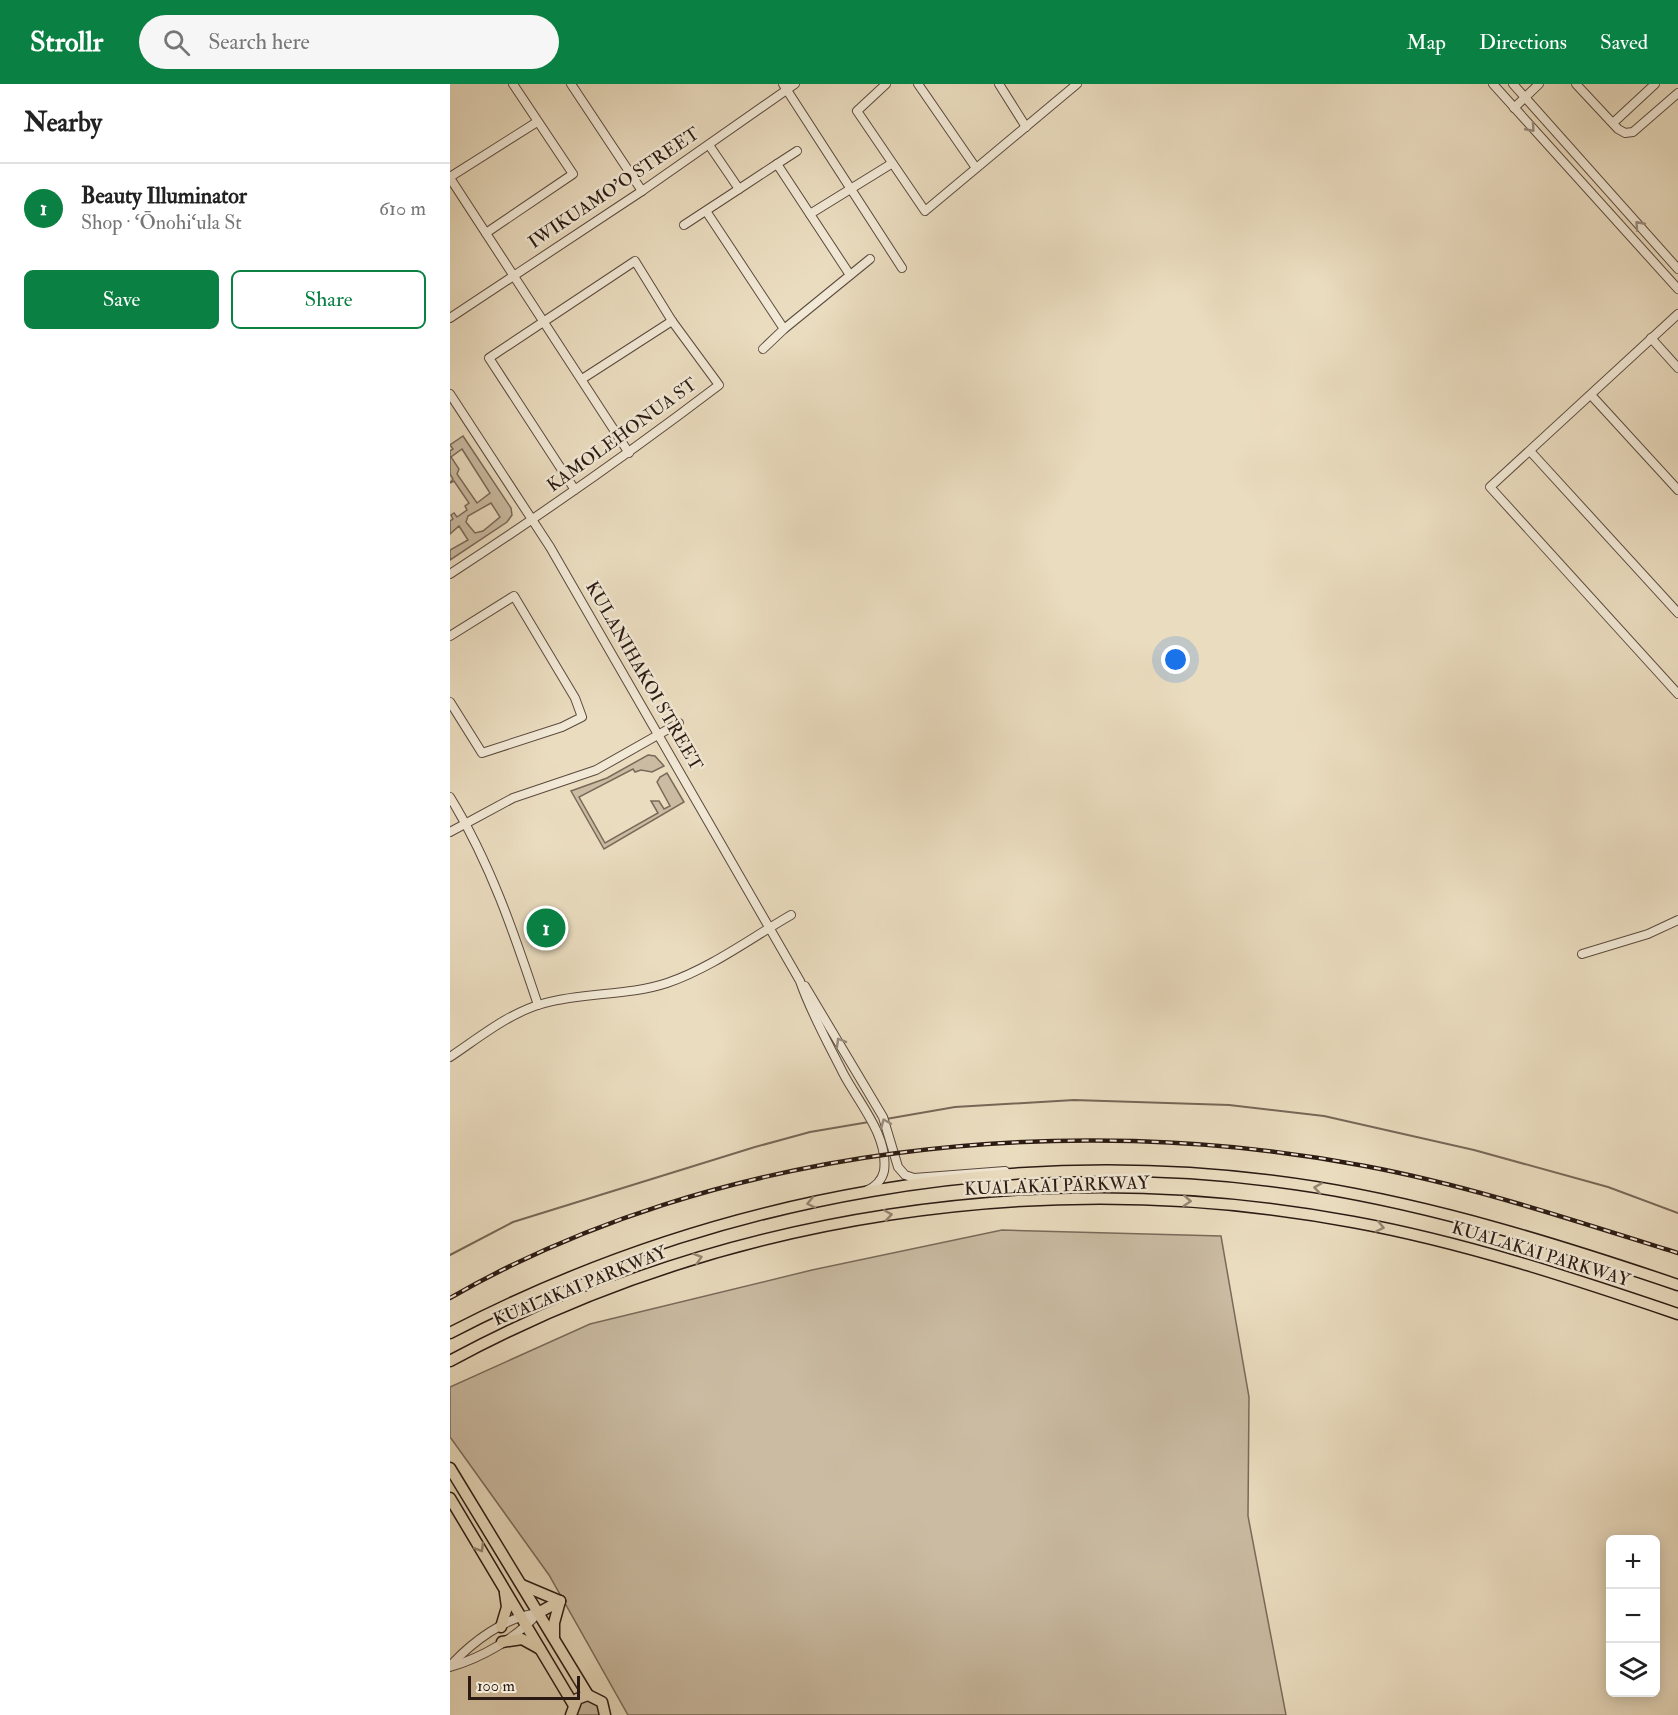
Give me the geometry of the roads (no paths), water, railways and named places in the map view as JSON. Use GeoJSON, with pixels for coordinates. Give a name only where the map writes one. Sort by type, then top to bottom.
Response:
{"type":"FeatureCollection","features":[{"type":"Feature","properties":{"kind":"main road","name":"KUALAKAI PARKWAY"},"geometry":{"type":"LineString","coordinates":[[450,1333],[547,1286],[660,1243],[745,1218],[857,1193],[972,1178],[1049,1173],[1165,1172],[1262,1180],[1325,1189],[1466,1220],[1678,1285]]}},
{"type":"Feature","properties":{"kind":"main road","name":"KUALAKAI PARKWAY"},"geometry":{"type":"LineString","coordinates":[[450,1361],[503,1333],[613,1287],[736,1247],[863,1218],[947,1206],[1044,1199],[1183,1200],[1259,1207],[1354,1222],[1451,1244],[1678,1314]]}},
{"type":"Feature","properties":{"kind":"main road"},"geometry":{"type":"LineString","coordinates":[[450,1468],[588,1695],[602,1702],[605,1715]]}},
{"type":"Feature","properties":{"kind":"main road"},"geometry":{"type":"LineString","coordinates":[[450,1498],[542,1650],[572,1709],[588,1695]]}},
{"type":"Feature","properties":{"kind":"main road"},"geometry":{"type":"LineString","coordinates":[[519,1582],[531,1591],[560,1600]]}},
{"type":"Feature","properties":{"kind":"main road"},"geometry":{"type":"LineString","coordinates":[[501,1627],[507,1607],[503,1586]]}},
{"type":"Feature","properties":{"kind":"main road"},"geometry":{"type":"LineString","coordinates":[[538,1613],[560,1600]]}},
{"type":"Feature","properties":{"kind":"main road"},"geometry":{"type":"LineString","coordinates":[[554,1641],[554,1623],[560,1600]]}},
{"type":"Feature","properties":{"kind":"main road"},"geometry":{"type":"LineString","coordinates":[[502,1642],[522,1639],[542,1650]]}},
{"type":"Feature","properties":{"kind":"street"},"geometry":{"type":"LineString","coordinates":[[486,233],[573,174],[513,84]]}},
{"type":"Feature","properties":{"kind":"street"},"geometry":{"type":"LineString","coordinates":[[571,84],[642,191]]}},
{"type":"Feature","properties":{"kind":"street","name":"IWIKUAMO'O STREET"},"geometry":{"type":"LineString","coordinates":[[450,318],[642,191],[709,145],[785,88],[795,84]]}},
{"type":"Feature","properties":{"kind":"street"},"geometry":{"type":"LineString","coordinates":[[886,84],[856,111],[925,211],[1077,84]]}},
{"type":"Feature","properties":{"kind":"street"},"geometry":{"type":"LineString","coordinates":[[918,84],[976,168]]}},
{"type":"Feature","properties":{"kind":"street"},"geometry":{"type":"LineString","coordinates":[[999,84],[1026,127]]}},
{"type":"Feature","properties":{"kind":"street"},"geometry":{"type":"LineString","coordinates":[[1493,84],[1678,289]]}},
{"type":"Feature","properties":{"kind":"street"},"geometry":{"type":"LineString","coordinates":[[1513,84],[1678,269]]}},
{"type":"Feature","properties":{"kind":"street"},"geometry":{"type":"LineString","coordinates":[[1514,108],[1539,84]]}},
{"type":"Feature","properties":{"kind":"street"},"geometry":{"type":"LineString","coordinates":[[1576,84],[1625,133],[1633,132],[1678,93]]}},
{"type":"Feature","properties":{"kind":"street"},"geometry":{"type":"LineString","coordinates":[[1613,123],[1655,84]]}},
{"type":"Feature","properties":{"kind":"street"},"geometry":{"type":"LineString","coordinates":[[785,88],[902,268]]}},
{"type":"Feature","properties":{"kind":"street"},"geometry":{"type":"LineString","coordinates":[[537,122],[450,178],[629,453]]}},
{"type":"Feature","properties":{"kind":"street"},"geometry":{"type":"LineString","coordinates":[[709,145],[739,189]]}},
{"type":"Feature","properties":{"kind":"street"},"geometry":{"type":"LineString","coordinates":[[684,225],[797,151]]}},
{"type":"Feature","properties":{"kind":"street"},"geometry":{"type":"LineString","coordinates":[[777,164],[850,275]]}},
{"type":"Feature","properties":{"kind":"street"},"geometry":{"type":"LineString","coordinates":[[810,214],[891,164]]}},
{"type":"Feature","properties":{"kind":"street"},"geometry":{"type":"LineString","coordinates":[[705,211],[784,329]]}},
{"type":"Feature","properties":{"kind":"street"},"geometry":{"type":"LineString","coordinates":[[763,349],[870,259]]}},
{"type":"Feature","properties":{"kind":"street","name":"KAMOLEHONUA ST"},"geometry":{"type":"LineString","coordinates":[[450,574],[629,453],[718,385],[672,321],[635,261],[543,320]]}},
{"type":"Feature","properties":{"kind":"street"},"geometry":{"type":"LineString","coordinates":[[1676,688],[1490,487],[1678,314]]}},
{"type":"Feature","properties":{"kind":"street"},"geometry":{"type":"LineString","coordinates":[[543,320],[489,358],[575,490]]}},
{"type":"Feature","properties":{"kind":"street"},"geometry":{"type":"LineString","coordinates":[[582,379],[672,321]]}},
{"type":"Feature","properties":{"kind":"street"},"geometry":{"type":"LineString","coordinates":[[1651,338],[1678,368]]}},
{"type":"Feature","properties":{"kind":"street","name":"KULANIHAKOI STREET"},"geometry":{"type":"LineString","coordinates":[[450,394],[533,520],[800,981],[810,1008],[875,1129],[884,1172],[871,1189],[857,1193]]}},
{"type":"Feature","properties":{"kind":"street"},"geometry":{"type":"LineString","coordinates":[[1591,395],[1678,490]]}},
{"type":"Feature","properties":{"kind":"street"},"geometry":{"type":"LineString","coordinates":[[1530,451],[1678,614]]}},
{"type":"Feature","properties":{"kind":"street"},"geometry":{"type":"LineString","coordinates":[[450,636],[514,596],[575,698],[582,717],[562,727],[482,753],[453,715],[450,702]]}},
{"type":"Feature","properties":{"kind":"street"},"geometry":{"type":"LineString","coordinates":[[450,832],[520,795],[596,770],[679,723]]}},
{"type":"Feature","properties":{"kind":"street"},"geometry":{"type":"LineString","coordinates":[[450,797],[466,823],[499,892],[538,1005]]}},
{"type":"Feature","properties":{"kind":"street"},"geometry":{"type":"LineString","coordinates":[[450,1057],[508,1019],[538,1005],[666,983],[695,971],[791,915]]}},
{"type":"Feature","properties":{"kind":"street"},"geometry":{"type":"LineString","coordinates":[[1582,954],[1639,938],[1678,920]]}},
{"type":"Feature","properties":{"kind":"street","name":"KULANIHAKOI STREET"},"geometry":{"type":"LineString","coordinates":[[800,981],[819,1005],[886,1123],[900,1170],[914,1178],[979,1171],[1049,1173]]}},
{"type":"Feature","properties":{"kind":"street"},"geometry":{"type":"LineString","coordinates":[[450,1666],[466,1650],[501,1627],[521,1616],[538,1613]]}},
{"type":"Feature","properties":{"kind":"street"},"geometry":{"type":"LineString","coordinates":[[450,1666],[470,1660],[502,1642],[527,1626],[538,1613]]}},
{"type":"Feature","properties":{"kind":"waterway"},"geometry":{"type":"LineString","coordinates":[[886,1119],[955,1107],[1074,1100],[1229,1105],[1324,1116],[1474,1150],[1608,1187],[1678,1213]]}},
{"type":"Feature","properties":{"kind":"waterway"},"geometry":{"type":"LineString","coordinates":[[450,1255],[513,1222],[755,1147],[810,1132],[869,1122]]}},
{"type":"Feature","properties":{"kind":"railway"},"geometry":{"type":"LineString","coordinates":[[450,1298],[553,1246],[663,1205],[778,1174],[896,1153],[1015,1142],[1134,1141],[1251,1149],[1365,1166],[1484,1194],[1678,1253]]}},
{"type":"Feature","properties":{"kind":"place","name":"Beauty Illuminator"},"geometry":{"type":"Point","coordinates":[546,928]}}]}
